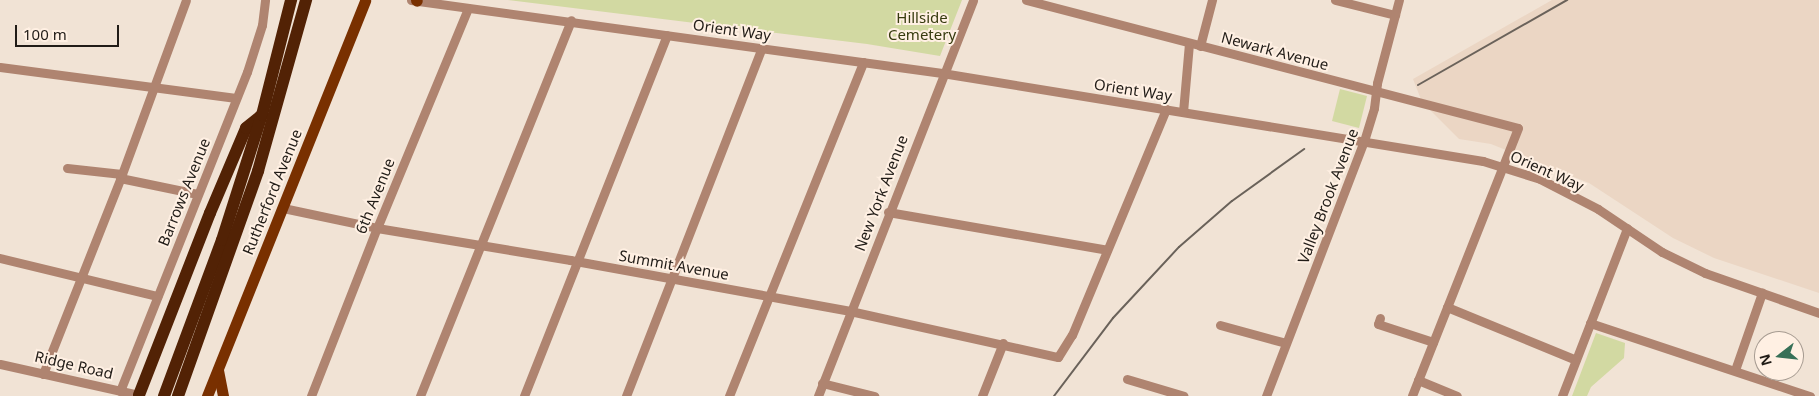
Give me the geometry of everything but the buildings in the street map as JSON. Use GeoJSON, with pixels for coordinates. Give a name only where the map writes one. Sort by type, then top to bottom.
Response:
{"type":"FeatureCollection","features":[{"type":"Feature","properties":{"kind":"highway"},"geometry":{"type":"LineString","coordinates":[[164,396],[222,240],[262,115],[291,0]]}},
{"type":"Feature","properties":{"kind":"highway"},"geometry":{"type":"LineString","coordinates":[[178,396],[258,171],[306,0]]}},
{"type":"Feature","properties":{"kind":"highway"},"geometry":{"type":"LineString","coordinates":[[140,396],[210,213],[246,128],[262,115]]}},
{"type":"Feature","properties":{"kind":"main road","name":"Rutherford Avenue"},"geometry":{"type":"LineString","coordinates":[[207,396],[365,0]]}},
{"type":"Feature","properties":{"kind":"main road"},"geometry":{"type":"LineString","coordinates":[[218,368],[223,396]]}},
{"type":"Feature","properties":{"kind":"street"},"geometry":{"type":"LineString","coordinates":[[43,374],[121,176],[186,0]]}},
{"type":"Feature","properties":{"kind":"street","name":"Barrows Avenue"},"geometry":{"type":"LineString","coordinates":[[120,391],[255,48],[265,0]]}},
{"type":"Feature","properties":{"kind":"street","name":"Orient Way"},"geometry":{"type":"LineString","coordinates":[[414,0],[571,20],[942,73],[1364,141],[1503,166],[1540,179],[1598,209],[1683,263],[1819,313]]}},
{"type":"Feature","properties":{"kind":"street","name":"New York Avenue"},"geometry":{"type":"LineString","coordinates":[[818,396],[942,73],[973,0]]}},
{"type":"Feature","properties":{"kind":"street","name":"Newark Avenue"},"geometry":{"type":"LineString","coordinates":[[1026,0],[1518,128],[1503,166]]}},
{"type":"Feature","properties":{"kind":"street"},"geometry":{"type":"LineString","coordinates":[[1200,46],[1212,0]]}},
{"type":"Feature","properties":{"kind":"street"},"geometry":{"type":"LineString","coordinates":[[1335,0],[1395,15]]}},
{"type":"Feature","properties":{"kind":"street","name":"Valley Brook Avenue"},"geometry":{"type":"LineString","coordinates":[[1266,396],[1364,141],[1399,0]]}},
{"type":"Feature","properties":{"kind":"street","name":"6th Avenue"},"geometry":{"type":"LineString","coordinates":[[310,396],[468,8]]}},
{"type":"Feature","properties":{"kind":"street"},"geometry":{"type":"LineString","coordinates":[[420,396],[571,20]]}},
{"type":"Feature","properties":{"kind":"street"},"geometry":{"type":"LineString","coordinates":[[524,396],[668,35]]}},
{"type":"Feature","properties":{"kind":"street"},"geometry":{"type":"LineString","coordinates":[[1183,112],[1189,43]]}},
{"type":"Feature","properties":{"kind":"street"},"geometry":{"type":"LineString","coordinates":[[626,396],[762,48]]}},
{"type":"Feature","properties":{"kind":"street"},"geometry":{"type":"LineString","coordinates":[[729,396],[863,62]]}},
{"type":"Feature","properties":{"kind":"street"},"geometry":{"type":"LineString","coordinates":[[0,67],[236,98]]}},
{"type":"Feature","properties":{"kind":"street"},"geometry":{"type":"LineString","coordinates":[[888,212],[1107,250],[1166,110]]}},
{"type":"Feature","properties":{"kind":"street"},"geometry":{"type":"LineString","coordinates":[[1412,396],[1503,166]]}},
{"type":"Feature","properties":{"kind":"street"},"geometry":{"type":"LineString","coordinates":[[68,168],[121,176],[197,194]]}},
{"type":"Feature","properties":{"kind":"street","name":"Summit Avenue"},"geometry":{"type":"LineString","coordinates":[[282,208],[377,228],[850,311],[1003,343],[1058,357],[1072,335],[1107,250]]}},
{"type":"Feature","properties":{"kind":"street"},"geometry":{"type":"LineString","coordinates":[[1562,396],[1627,228]]}},
{"type":"Feature","properties":{"kind":"street"},"geometry":{"type":"LineString","coordinates":[[0,258],[158,296]]}},
{"type":"Feature","properties":{"kind":"street"},"geometry":{"type":"LineString","coordinates":[[1735,370],[1762,293]]}},
{"type":"Feature","properties":{"kind":"street"},"geometry":{"type":"LineString","coordinates":[[1447,307],[1576,360]]}},
{"type":"Feature","properties":{"kind":"street"},"geometry":{"type":"LineString","coordinates":[[1380,318],[1378,324],[1433,342]]}},
{"type":"Feature","properties":{"kind":"street"},"geometry":{"type":"LineString","coordinates":[[1590,323],[1810,396]]}},
{"type":"Feature","properties":{"kind":"street"},"geometry":{"type":"LineString","coordinates":[[1220,325],[1286,343]]}},
{"type":"Feature","properties":{"kind":"street"},"geometry":{"type":"LineString","coordinates":[[982,396],[1003,343]]}},
{"type":"Feature","properties":{"kind":"street","name":"Ridge Road"},"geometry":{"type":"LineString","coordinates":[[0,364],[140,396]]}},
{"type":"Feature","properties":{"kind":"street"},"geometry":{"type":"LineString","coordinates":[[1127,379],[1184,396]]}},
{"type":"Feature","properties":{"kind":"street"},"geometry":{"type":"LineString","coordinates":[[1418,380],[1457,396]]}},
{"type":"Feature","properties":{"kind":"street"},"geometry":{"type":"LineString","coordinates":[[822,383],[874,396]]}},
{"type":"Feature","properties":{"kind":"shaded area"},"geometry":{"type":"Polygon","coordinates":[[[1552,0],[1819,0],[1819,293],[1714,258],[1673,238],[1589,183],[1491,144],[1459,139],[1422,102],[1413,79],[1552,0]]]}},
{"type":"Feature","properties":{"kind":"green space","name":"Hillside Cemetery"},"geometry":{"type":"Polygon","coordinates":[[[508,0],[962,0],[940,56],[867,44],[508,0]]]}},
{"type":"Feature","properties":{"kind":"green space"},"geometry":{"type":"Polygon","coordinates":[[[1340,89],[1367,96],[1359,128],[1332,121],[1340,89]]]}},
{"type":"Feature","properties":{"kind":"green space"},"geometry":{"type":"Polygon","coordinates":[[[1596,333],[1625,343],[1624,358],[1591,387],[1587,396],[1572,396],[1596,333]]]}},
{"type":"Feature","properties":{"kind":"railway"},"geometry":{"type":"LineString","coordinates":[[1418,85],[1567,0]]}},
{"type":"Feature","properties":{"kind":"railway"},"geometry":{"type":"LineString","coordinates":[[1054,396],[1113,318],[1179,247],[1232,201],[1304,149]]}}]}
